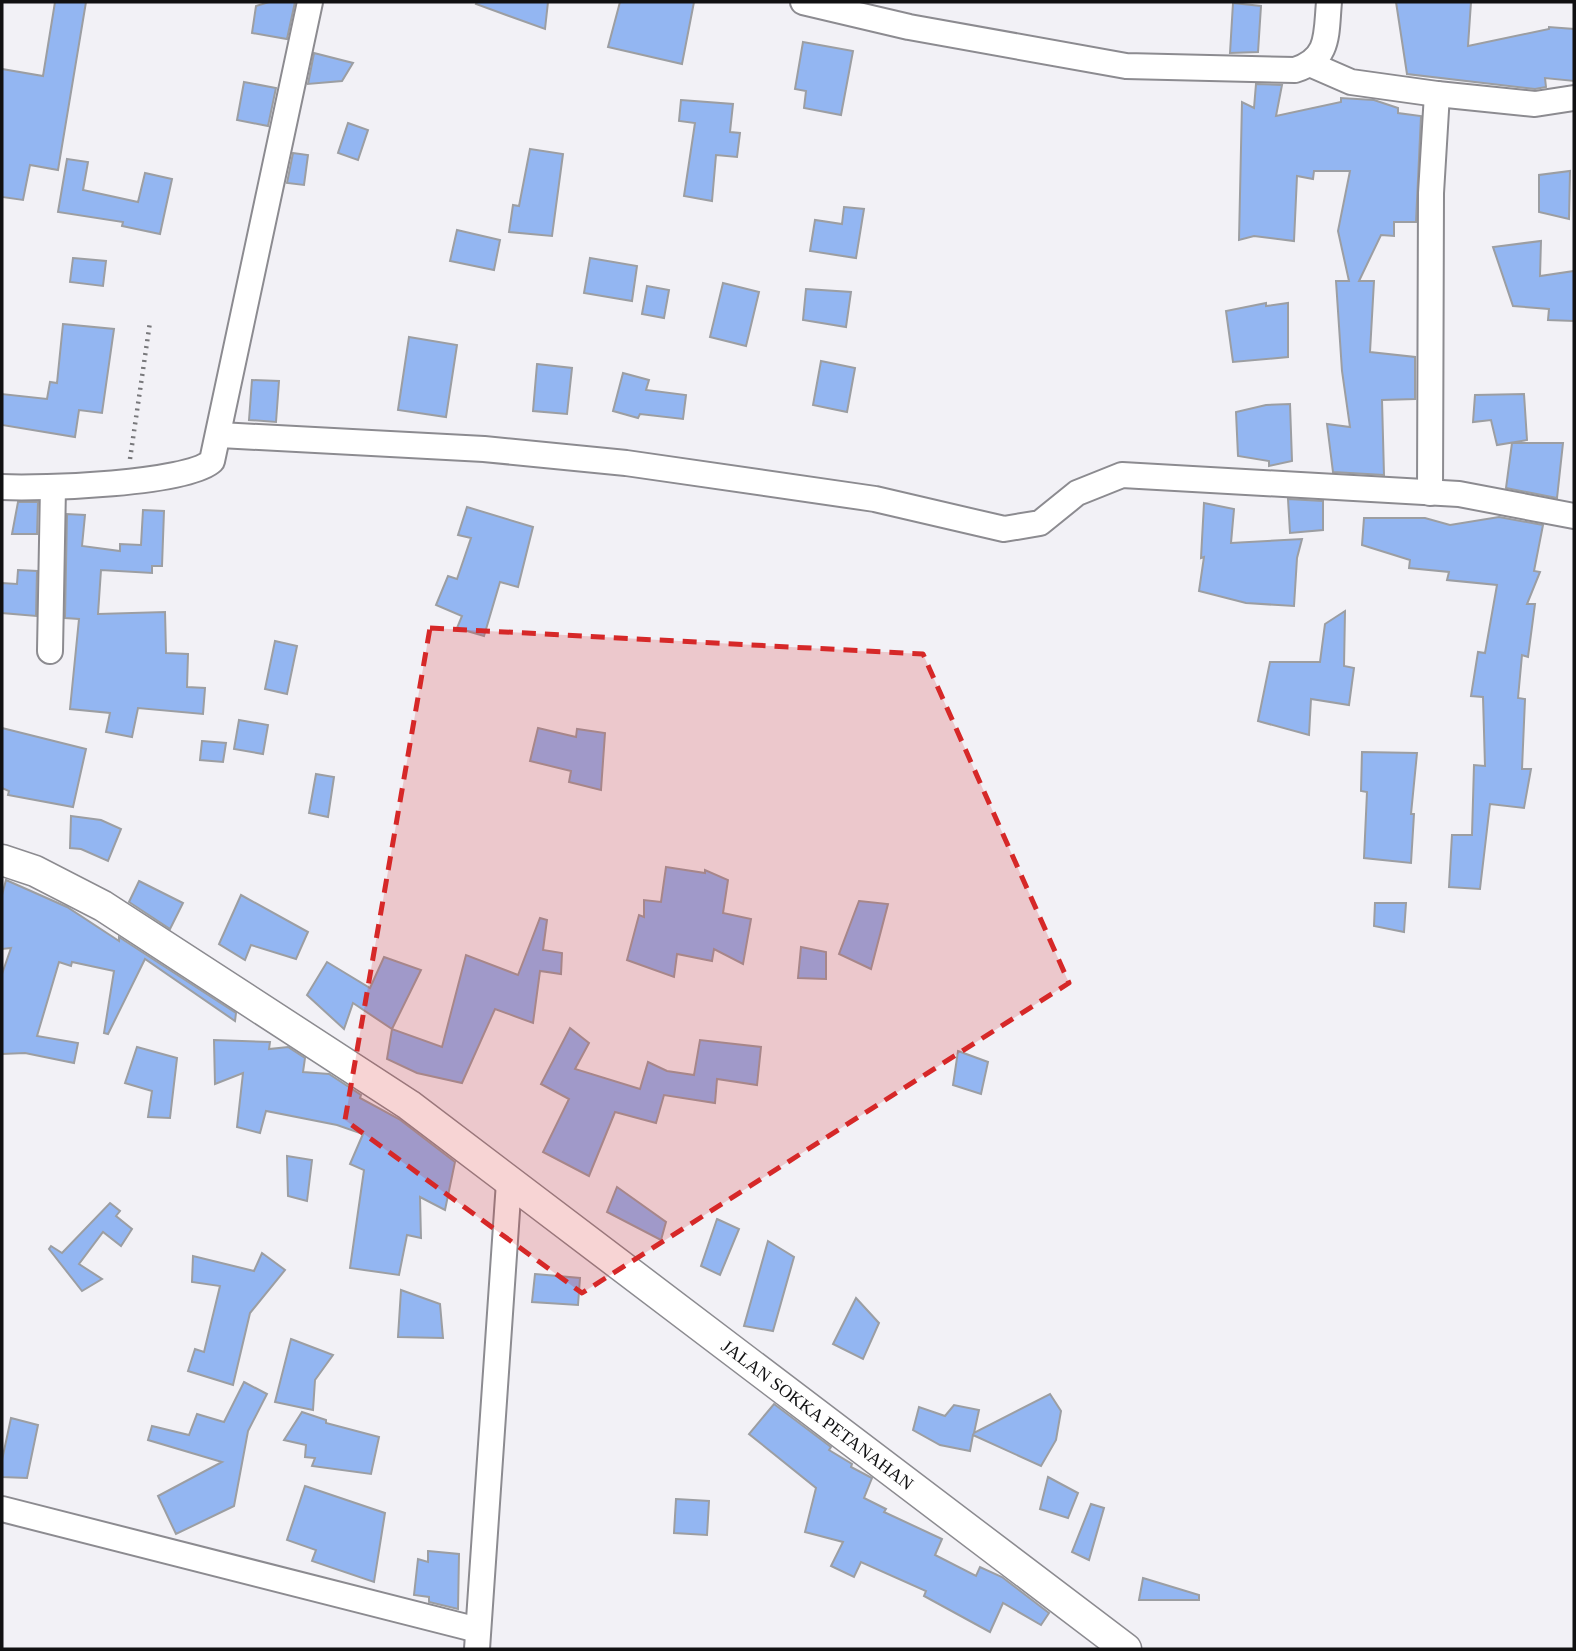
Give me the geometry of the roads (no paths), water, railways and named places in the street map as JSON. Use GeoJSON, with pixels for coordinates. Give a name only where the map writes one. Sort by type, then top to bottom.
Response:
{"type":"FeatureCollection","features":[{"type":"Feature","properties":{"kind":"main road","name":"JALAN SOKKA PETANAHAN"},"geometry":{"type":"LineString","coordinates":[[2,860],[69,887],[228,985],[409,1105],[1126,1649]]}},
{"type":"Feature","properties":{"kind":"street"},"geometry":{"type":"LineString","coordinates":[[2,487],[53,487],[127,481],[206,467],[212,461],[220,435],[310,2]]}},
{"type":"Feature","properties":{"kind":"street"},"geometry":{"type":"LineString","coordinates":[[803,2],[843,6],[909,27],[1126,66],[1295,70],[1312,65],[1321,53],[1329,2]]}},
{"type":"Feature","properties":{"kind":"street"},"geometry":{"type":"LineString","coordinates":[[1312,65],[1351,82],[1437,94],[1535,104],[1574,98]]}},
{"type":"Feature","properties":{"kind":"street"},"geometry":{"type":"LineString","coordinates":[[1430,493],[1431,193],[1437,94]]}},
{"type":"Feature","properties":{"kind":"street"},"geometry":{"type":"LineString","coordinates":[[220,435],[484,449],[625,463],[875,499],[1004,529],[1040,523],[1077,493],[1122,475],[1459,494],[1574,516]]}},
{"type":"Feature","properties":{"kind":"street"},"geometry":{"type":"LineString","coordinates":[[50,651],[53,487]]}},
{"type":"Feature","properties":{"kind":"street"},"geometry":{"type":"LineString","coordinates":[[2,1509],[477,1640],[509,1182]]}}]}
